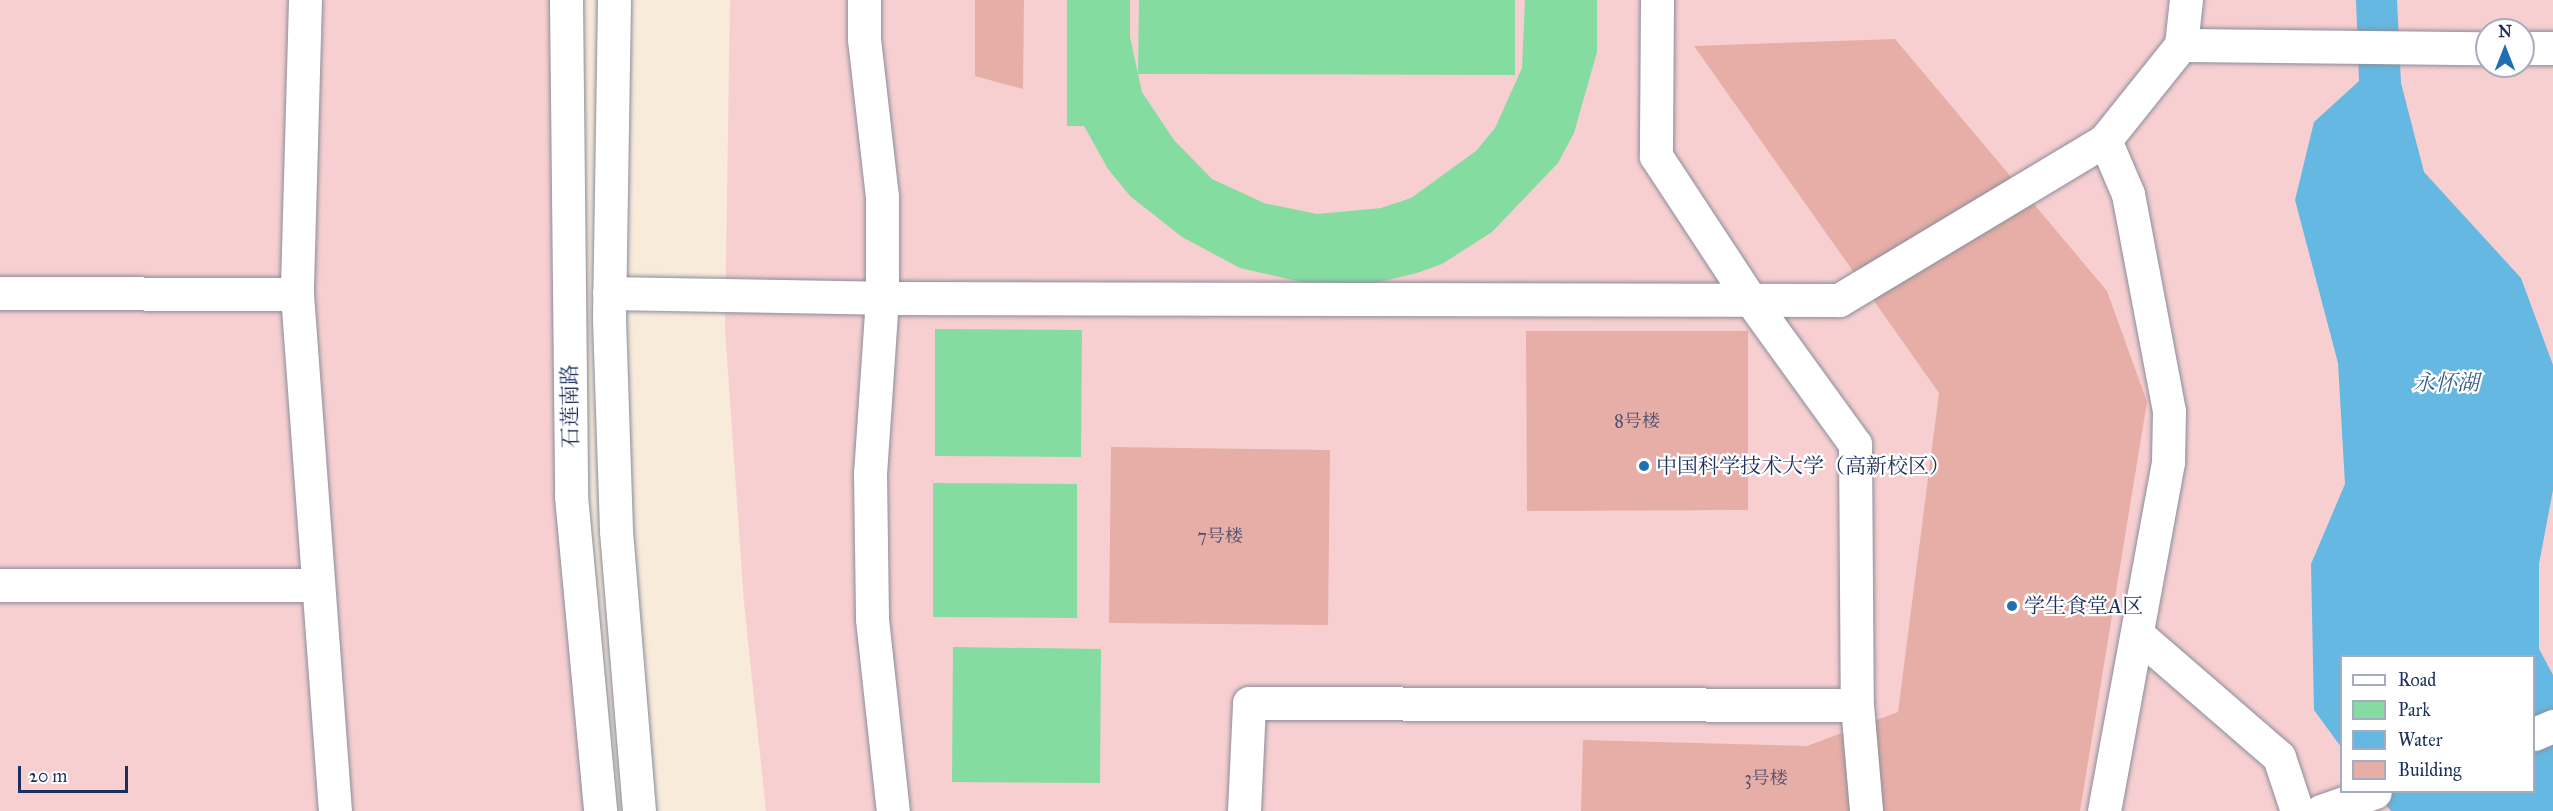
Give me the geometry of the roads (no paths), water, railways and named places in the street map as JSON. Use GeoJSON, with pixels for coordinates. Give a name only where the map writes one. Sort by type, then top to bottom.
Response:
{"type":"FeatureCollection","features":[{"type":"Feature","properties":{"kind":"street"},"geometry":{"type":"LineString","coordinates":[[305,0],[297,294],[335,811]]}},
{"type":"Feature","properties":{"kind":"street","name":"石莲南路"},"geometry":{"type":"LineString","coordinates":[[566,0],[571,496],[600,811]]}},
{"type":"Feature","properties":{"kind":"street","name":"石莲南路"},"geometry":{"type":"LineString","coordinates":[[614,0],[609,292],[616,531],[639,811]]}},
{"type":"Feature","properties":{"kind":"street"},"geometry":{"type":"LineString","coordinates":[[864,0],[864,39],[882,196],[882,298],[870,473],[872,619],[893,811]]}},
{"type":"Feature","properties":{"kind":"street"},"geometry":{"type":"LineString","coordinates":[[1657,0],[1656,156],[1750,298],[1855,444],[1857,705],[1866,811]]}},
{"type":"Feature","properties":{"kind":"street"},"geometry":{"type":"LineString","coordinates":[[609,292],[882,298],[1750,298],[1839,300],[2105,140],[2181,45],[2186,0]]}},
{"type":"Feature","properties":{"kind":"street"},"geometry":{"type":"LineString","coordinates":[[2181,45],[2475,48]]}},
{"type":"Feature","properties":{"kind":"street"},"geometry":{"type":"LineString","coordinates":[[2535,48],[2553,48]]}},
{"type":"Feature","properties":{"kind":"street"},"geometry":{"type":"LineString","coordinates":[[2104,811],[2168,462],[2169,411],[2128,194],[2105,140]]}},
{"type":"Feature","properties":{"kind":"street"},"geometry":{"type":"LineString","coordinates":[[0,293],[297,294]]}},
{"type":"Feature","properties":{"kind":"street"},"geometry":{"type":"LineString","coordinates":[[0,585],[318,585]]}},
{"type":"Feature","properties":{"kind":"street"},"geometry":{"type":"LineString","coordinates":[[2137,634],[2278,758],[2297,811]]}},
{"type":"Feature","properties":{"kind":"street"},"geometry":{"type":"LineString","coordinates":[[1244,811],[1249,703],[1857,705]]}},
{"type":"Feature","properties":{"kind":"street"},"geometry":{"type":"LineString","coordinates":[[2535,734],[2553,726]]}},
{"type":"Feature","properties":{"kind":"street"},"geometry":{"type":"LineString","coordinates":[[2322,811],[2372,793]]}},
{"type":"Feature","properties":{"kind":"water","name":"永怀湖"},"geometry":{"type":"Polygon","coordinates":[[[2356,0],[2397,0],[2401,83],[2424,172],[2521,278],[2553,365],[2553,490],[2539,564],[2539,649],[2553,675],[2553,811],[2391,811],[2376,793],[2535,793],[2535,655],[2340,655],[2340,746],[2314,710],[2311,564],[2345,484],[2338,363],[2295,200],[2314,122],[2359,81],[2356,0]]]}},
{"type":"Feature","properties":{"kind":"place","name":"中国科学技术大学（高新校区）"},"geometry":{"type":"Point","coordinates":[1644,466]}},
{"type":"Feature","properties":{"kind":"place","name":"学生食堂A区"},"geometry":{"type":"Point","coordinates":[2012,606]}}]}
